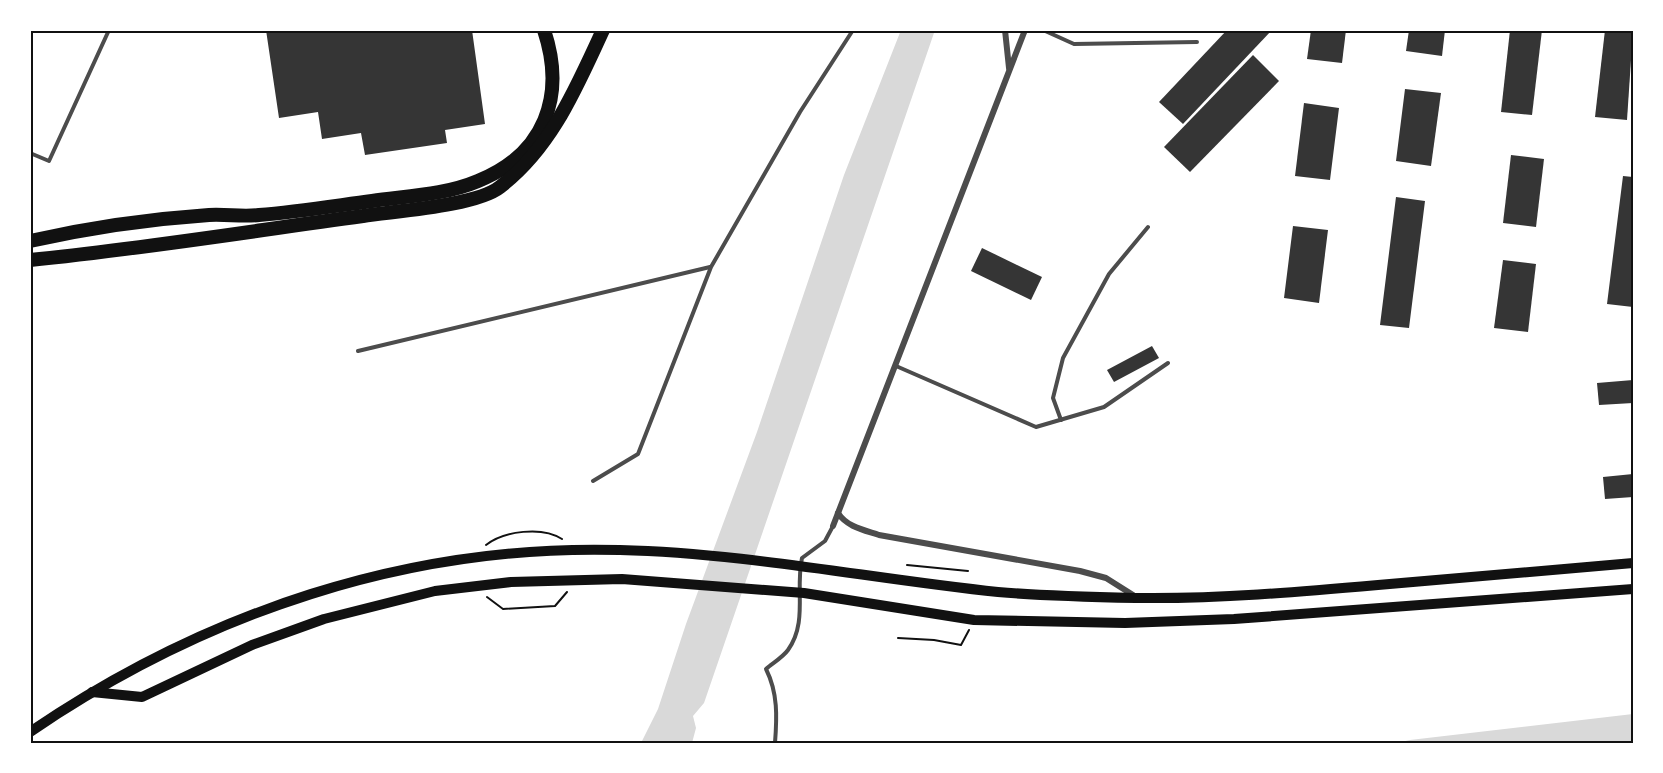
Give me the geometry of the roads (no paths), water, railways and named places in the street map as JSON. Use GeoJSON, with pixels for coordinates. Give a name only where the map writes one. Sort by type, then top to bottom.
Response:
{"type":"FeatureCollection","features":[{"type":"Feature","properties":{"kind":"highway"},"geometry":{"type":"LineString","coordinates":[[30,241],[78,230],[185,217],[257,216],[416,196],[478,181],[504,168],[525,151],[549,114],[554,85],[553,65],[544,30]]}},
{"type":"Feature","properties":{"kind":"highway"},"geometry":{"type":"LineString","coordinates":[[30,260],[114,252],[433,206],[498,189],[524,165],[552,131],[575,93],[603,30]]}},
{"type":"Feature","properties":{"kind":"main road"},"geometry":{"type":"LineString","coordinates":[[30,732],[92,692],[167,652],[278,604],[363,578],[469,557],[578,550],[625,550],[808,567],[1000,592],[1140,598],[1247,596],[1633,563]]}},
{"type":"Feature","properties":{"kind":"main road"},"geometry":{"type":"LineString","coordinates":[[92,692],[142,697],[252,645],[324,619],[398,599],[473,586],[578,579],[622,579],[804,593],[974,620],[1125,623],[1234,619],[1633,589]]}},
{"type":"Feature","properties":{"kind":"street"},"geometry":{"type":"LineString","coordinates":[[1005,30],[1008,75]]}},
{"type":"Feature","properties":{"kind":"street"},"geometry":{"type":"LineString","coordinates":[[832,526],[1025,30]]}},
{"type":"Feature","properties":{"kind":"street"},"geometry":{"type":"LineString","coordinates":[[838,513],[843,521],[852,526],[879,535],[1080,571],[1106,578],[1140,598]]}},
{"type":"Feature","properties":{"kind":"lane"},"geometry":{"type":"LineString","coordinates":[[30,153],[49,161],[109,30]]}},
{"type":"Feature","properties":{"kind":"lane"},"geometry":{"type":"LineString","coordinates":[[593,481],[638,454],[711,267],[800,112],[853,30]]}},
{"type":"Feature","properties":{"kind":"lane"},"geometry":{"type":"LineString","coordinates":[[1043,30],[1074,44],[1197,42]]}},
{"type":"Feature","properties":{"kind":"lane"},"geometry":{"type":"LineString","coordinates":[[1061,420],[1053,398],[1063,358],[1109,274],[1148,227]]}},
{"type":"Feature","properties":{"kind":"lane"},"geometry":{"type":"LineString","coordinates":[[358,351],[711,267]]}},
{"type":"Feature","properties":{"kind":"lane"},"geometry":{"type":"LineString","coordinates":[[896,366],[1036,428],[1104,407],[1168,363]]}},
{"type":"Feature","properties":{"kind":"lane"},"geometry":{"type":"LineString","coordinates":[[775,743],[777,715],[774,685],[766,669],[788,651],[801,622],[798,586],[802,558],[825,541],[832,526]]}}]}
